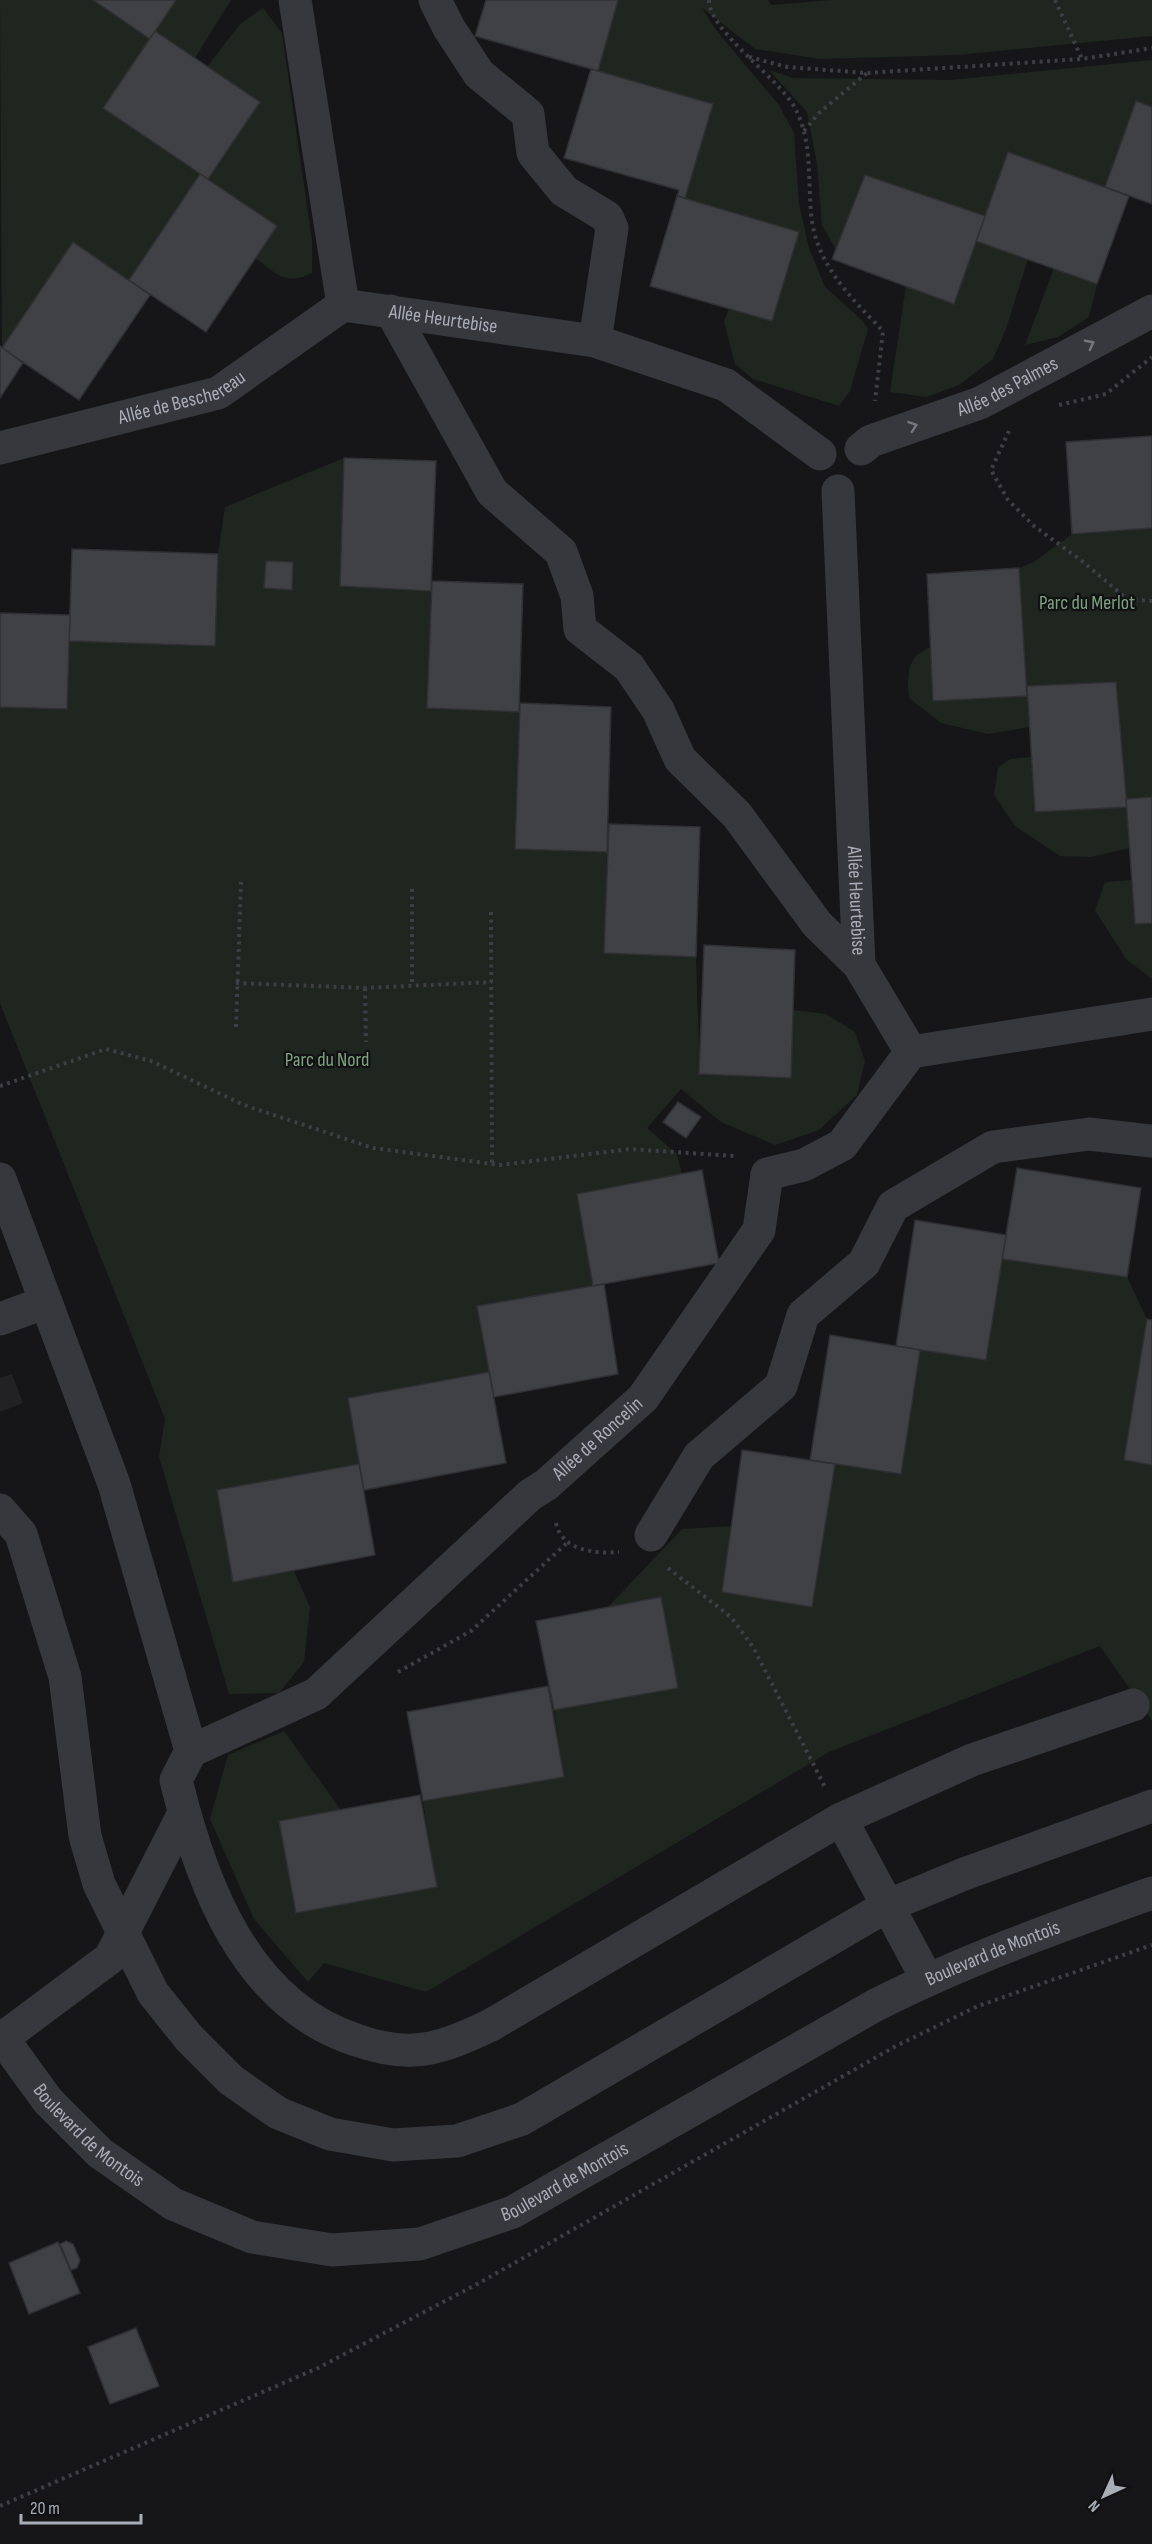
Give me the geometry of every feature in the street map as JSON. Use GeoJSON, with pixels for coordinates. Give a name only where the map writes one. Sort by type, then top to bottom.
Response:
{"type":"FeatureCollection","features":[{"type":"Feature","properties":{"kind":"street"},"geometry":{"type":"LineString","coordinates":[[295,0],[343,305]]}},
{"type":"Feature","properties":{"kind":"street"},"geometry":{"type":"LineString","coordinates":[[435,0],[448,28],[479,74],[528,114],[533,153],[564,191],[607,217],[612,228],[595,341]]}},
{"type":"Feature","properties":{"kind":"street","name":"Allée Heurtebise"},"geometry":{"type":"LineString","coordinates":[[343,305],[595,341],[726,385],[820,454]]}},
{"type":"Feature","properties":{"kind":"street","name":"Allée de Beschereau"},"geometry":{"type":"LineString","coordinates":[[0,448],[218,393],[343,305]]}},
{"type":"Feature","properties":{"kind":"street"},"geometry":{"type":"LineString","coordinates":[[390,311],[492,492],[561,552],[577,596],[580,629],[629,667],[658,710],[680,759],[737,815],[818,924],[859,965]]}},
{"type":"Feature","properties":{"kind":"street","name":"Allée des Palmes"},"geometry":{"type":"LineString","coordinates":[[866,445],[980,403],[1152,311]]}},
{"type":"Feature","properties":{"kind":"street"},"geometry":{"type":"LineString","coordinates":[[844,441],[866,445],[867,468],[858,486],[848,491],[838,491],[822,481],[818,463],[820,454],[827,447],[844,441]]}},
{"type":"Feature","properties":{"kind":"street","name":"Allée Heurtebise"},"geometry":{"type":"LineString","coordinates":[[838,491],[859,965],[911,1052]]}},
{"type":"Feature","properties":{"kind":"street"},"geometry":{"type":"LineString","coordinates":[[767,1174],[804,1165],[842,1145],[911,1052],[1152,1014]]}},
{"type":"Feature","properties":{"kind":"street"},"geometry":{"type":"LineString","coordinates":[[651,1535],[699,1456],[782,1386],[802,1315],[864,1263],[893,1206],[993,1147],[1089,1134],[1152,1141]]}},
{"type":"Feature","properties":{"kind":"street","name":"Allée de Roncelin"},"geometry":{"type":"LineString","coordinates":[[191,1750],[316,1694],[530,1495],[546,1485],[643,1398],[759,1230],[767,1174]]}},
{"type":"Feature","properties":{"kind":"street"},"geometry":{"type":"LineString","coordinates":[[0,1179],[114,1484],[191,1750],[176,1780],[202,1871],[226,1924],[262,1975],[297,2011],[332,2032],[370,2045],[413,2050],[457,2041],[491,2025],[841,1819],[972,1760],[1133,1705]]}},
{"type":"Feature","properties":{"kind":"street"},"geometry":{"type":"LineString","coordinates":[[0,1319],[46,1302]]}},
{"type":"Feature","properties":{"kind":"street"},"geometry":{"type":"LineString","coordinates":[[0,1510],[21,1534],[65,1677],[85,1836],[99,1884],[153,1994],[189,2038],[231,2080],[278,2113],[330,2134],[393,2145],[458,2141],[522,2119],[887,1906],[964,1874],[1152,1806]]}},
{"type":"Feature","properties":{"kind":"street"},"geometry":{"type":"LineString","coordinates":[[1,2038],[110,1958],[184,1812]]}},
{"type":"Feature","properties":{"kind":"street"},"geometry":{"type":"LineString","coordinates":[[841,1819],[927,1979]]}},
{"type":"Feature","properties":{"kind":"street","name":"Boulevard de Montois"},"geometry":{"type":"LineString","coordinates":[[1,2038],[48,2101],[100,2153],[173,2204],[252,2237],[332,2250],[420,2244],[513,2212],[874,2006],[927,1979],[983,1954],[1152,1893]]}},
{"type":"Feature","properties":{"kind":"path"},"geometry":{"type":"LineString","coordinates":[[709,0],[709,8],[749,57],[795,107],[807,138],[811,216],[820,252],[837,282],[883,331],[866,445]]}},
{"type":"Feature","properties":{"kind":"path"},"geometry":{"type":"LineString","coordinates":[[1055,0],[1082,59]]}},
{"type":"Feature","properties":{"kind":"path"},"geometry":{"type":"LineString","coordinates":[[749,57],[788,68],[867,73],[1082,59],[1152,48]]}},
{"type":"Feature","properties":{"kind":"path"},"geometry":{"type":"LineString","coordinates":[[804,131],[820,112],[867,73]]}},
{"type":"Feature","properties":{"kind":"path"},"geometry":{"type":"LineString","coordinates":[[1013,424],[991,470],[1008,500],[1034,526],[1082,561],[1127,599],[1152,601]]}},
{"type":"Feature","properties":{"kind":"path"},"geometry":{"type":"LineString","coordinates":[[236,1027],[241,882]]}},
{"type":"Feature","properties":{"kind":"path"},"geometry":{"type":"LineString","coordinates":[[412,889],[412,986]]}},
{"type":"Feature","properties":{"kind":"path"},"geometry":{"type":"LineString","coordinates":[[491,912],[492,1164]]}},
{"type":"Feature","properties":{"kind":"path"},"geometry":{"type":"LineString","coordinates":[[236,984],[365,988],[492,982]]}},
{"type":"Feature","properties":{"kind":"path"},"geometry":{"type":"LineString","coordinates":[[365,988],[366,1042]]}},
{"type":"Feature","properties":{"kind":"path"},"geometry":{"type":"LineString","coordinates":[[0,1086],[106,1049],[152,1061],[244,1105],[373,1148],[500,1165],[630,1149],[734,1156],[767,1174]]}},
{"type":"Feature","properties":{"kind":"path"},"geometry":{"type":"LineString","coordinates":[[546,1485],[557,1529],[568,1542],[582,1550],[618,1553],[651,1535],[666,1567],[731,1617],[753,1647],[841,1819]]}},
{"type":"Feature","properties":{"kind":"path"},"geometry":{"type":"LineString","coordinates":[[390,1677],[471,1631],[568,1542]]}},
{"type":"Feature","properties":{"kind":"path"},"geometry":{"type":"LineString","coordinates":[[0,2506],[318,2367],[481,2282],[896,2046],[978,2006],[1152,1945]]}},
{"type":"Feature","properties":{"kind":"shaded area"},"geometry":{"type":"Polygon","coordinates":[[[12,1374],[23,1403],[0,1412],[0,1378],[12,1374]]]}},
{"type":"Feature","properties":{"kind":"green space"},"geometry":{"type":"Polygon","coordinates":[[[0,0],[93,0],[150,39],[103,108],[200,174],[131,281],[73,242],[2,348],[0,0]]]}},
{"type":"Feature","properties":{"kind":"green space"},"geometry":{"type":"Polygon","coordinates":[[[176,0],[231,0],[195,58],[155,31],[176,0]]]}},
{"type":"Feature","properties":{"kind":"green space"},"geometry":{"type":"Polygon","coordinates":[[[618,0],[767,0],[772,5],[831,0],[1152,0],[1152,36],[957,55],[820,59],[755,49],[702,8],[716,30],[779,105],[794,133],[799,204],[809,248],[825,287],[863,321],[868,329],[850,391],[839,406],[753,379],[735,364],[724,322],[729,308],[772,321],[799,232],[685,198],[713,105],[598,71],[618,0]]]}},
{"type":"Feature","properties":{"kind":"green space"},"geometry":{"type":"Polygon","coordinates":[[[263,8],[282,33],[312,240],[312,273],[303,277],[282,276],[255,258],[277,226],[208,179],[207,67],[240,24],[263,8]]]}},
{"type":"Feature","properties":{"kind":"green space"},"geometry":{"type":"Polygon","coordinates":[[[1152,60],[1152,107],[1136,102],[1105,187],[1009,152],[985,216],[865,175],[836,250],[822,225],[817,164],[807,112],[769,70],[793,78],[951,80],[1152,60]]]}},
{"type":"Feature","properties":{"kind":"green space"},"geometry":{"type":"Polygon","coordinates":[[[976,241],[1028,259],[1006,329],[993,359],[959,385],[926,397],[890,392],[906,286],[976,241]]]}},
{"type":"Feature","properties":{"kind":"green space"},"geometry":{"type":"Polygon","coordinates":[[[1054,268],[1097,284],[1089,317],[1058,337],[1025,345],[1054,268]]]}},
{"type":"Feature","properties":{"kind":"green space","name":"Parc du Nord"},"geometry":{"type":"Polygon","coordinates":[[[344,458],[340,586],[431,591],[428,708],[519,712],[515,848],[607,852],[605,953],[696,957],[700,1074],[793,1010],[826,1014],[855,1032],[865,1061],[857,1095],[819,1130],[775,1145],[721,1122],[681,1089],[647,1128],[677,1154],[682,1174],[577,1194],[593,1286],[478,1306],[489,1372],[348,1398],[359,1464],[217,1490],[233,1582],[294,1571],[310,1607],[304,1662],[279,1693],[229,1694],[159,1457],[165,1419],[0,1003],[0,707],[67,709],[69,641],[215,646],[218,554],[225,507],[344,458]]]}},
{"type":"Feature","properties":{"kind":"green space","name":"Parc du Merlot"},"geometry":{"type":"Polygon","coordinates":[[[1152,528],[1152,797],[1130,848],[1091,857],[1060,856],[1015,826],[994,795],[998,768],[1010,759],[1031,757],[1036,812],[1126,799],[1116,682],[1027,686],[1019,568],[1034,562],[1072,534],[1152,528]]]}},
{"type":"Feature","properties":{"kind":"green space"},"geometry":{"type":"Polygon","coordinates":[[[931,647],[1027,696],[1029,727],[988,734],[941,723],[909,698],[908,675],[913,661],[931,647]]]}},
{"type":"Feature","properties":{"kind":"green space"},"geometry":{"type":"Polygon","coordinates":[[[1133,880],[1135,924],[1152,923],[1152,979],[1126,959],[1095,910],[1105,882],[1133,880]]]}},
{"type":"Feature","properties":{"kind":"green space"},"geometry":{"type":"Polygon","coordinates":[[[1002,1259],[1127,1277],[1147,1319],[1124,1460],[1152,1465],[1152,1721],[1100,1646],[829,1752],[426,1992],[324,1963],[308,1982],[254,1919],[210,1819],[228,1755],[284,1731],[341,1810],[279,1821],[296,1912],[436,1887],[423,1801],[564,1777],[554,1710],[677,1688],[608,1607],[682,1529],[731,1526],[722,1592],[812,1607],[835,1464],[901,1474],[920,1350],[986,1360],[1002,1259]]]}},
{"type":"Feature","properties":{"kind":"building"},"geometry":{"type":"Polygon","coordinates":[[[93,0],[176,0],[150,39],[93,0]]]}},
{"type":"Feature","properties":{"kind":"building"},"geometry":{"type":"Polygon","coordinates":[[[486,0],[618,0],[598,71],[475,36],[486,0]]]}},
{"type":"Feature","properties":{"kind":"building"},"geometry":{"type":"Polygon","coordinates":[[[155,31],[260,102],[208,179],[103,108],[155,31]]]}},
{"type":"Feature","properties":{"kind":"building"},"geometry":{"type":"Polygon","coordinates":[[[591,69],[713,104],[685,198],[677,196],[679,190],[564,158],[591,69]]]}},
{"type":"Feature","properties":{"kind":"building"},"geometry":{"type":"Polygon","coordinates":[[[1136,101],[1152,107],[1152,204],[1105,187],[1136,101]]]}},
{"type":"Feature","properties":{"kind":"building"},"geometry":{"type":"Polygon","coordinates":[[[1008,152],[1129,196],[1097,284],[976,241],[1008,152]]]}},
{"type":"Feature","properties":{"kind":"building"},"geometry":{"type":"Polygon","coordinates":[[[200,174],[277,226],[206,332],[129,280],[200,174]]]}},
{"type":"Feature","properties":{"kind":"building"},"geometry":{"type":"Polygon","coordinates":[[[865,175],[985,216],[954,304],[832,259],[865,175]]]}},
{"type":"Feature","properties":{"kind":"building"},"geometry":{"type":"Polygon","coordinates":[[[677,196],[799,232],[772,321],[650,286],[677,196]]]}},
{"type":"Feature","properties":{"kind":"building"},"geometry":{"type":"Polygon","coordinates":[[[73,242],[150,295],[79,400],[2,348],[73,242]]]}},
{"type":"Feature","properties":{"kind":"building"},"geometry":{"type":"Polygon","coordinates":[[[0,346],[23,363],[0,398],[0,346]]]}},
{"type":"Feature","properties":{"kind":"building"},"geometry":{"type":"Polygon","coordinates":[[[1152,436],[1152,528],[1072,534],[1066,442],[1152,436]]]}},
{"type":"Feature","properties":{"kind":"building"},"geometry":{"type":"Polygon","coordinates":[[[344,458],[436,461],[431,591],[340,586],[344,458]]]}},
{"type":"Feature","properties":{"kind":"building"},"geometry":{"type":"Polygon","coordinates":[[[72,549],[218,554],[215,646],[69,641],[72,549]]]}},
{"type":"Feature","properties":{"kind":"building"},"geometry":{"type":"Polygon","coordinates":[[[266,561],[293,562],[292,590],[264,588],[266,561]]]}},
{"type":"Feature","properties":{"kind":"building"},"geometry":{"type":"Polygon","coordinates":[[[1019,568],[1027,696],[933,701],[927,574],[1019,568]]]}},
{"type":"Feature","properties":{"kind":"building"},"geometry":{"type":"Polygon","coordinates":[[[432,581],[523,584],[519,712],[427,708],[432,581]]]}},
{"type":"Feature","properties":{"kind":"building"},"geometry":{"type":"Polygon","coordinates":[[[0,613],[70,615],[67,709],[0,707],[0,613]]]}},
{"type":"Feature","properties":{"kind":"building"},"geometry":{"type":"Polygon","coordinates":[[[1116,682],[1127,807],[1035,812],[1027,686],[1116,682]]]}},
{"type":"Feature","properties":{"kind":"building"},"geometry":{"type":"Polygon","coordinates":[[[520,703],[611,707],[607,852],[515,849],[520,703]]]}},
{"type":"Feature","properties":{"kind":"building"},"geometry":{"type":"Polygon","coordinates":[[[1152,797],[1152,923],[1135,924],[1126,799],[1152,797]]]}},
{"type":"Feature","properties":{"kind":"building"},"geometry":{"type":"Polygon","coordinates":[[[609,824],[700,827],[696,957],[604,953],[609,824]]]}},
{"type":"Feature","properties":{"kind":"building"},"geometry":{"type":"Polygon","coordinates":[[[704,945],[795,950],[791,1078],[699,1074],[704,945]]]}},
{"type":"Feature","properties":{"kind":"building"},"geometry":{"type":"Polygon","coordinates":[[[678,1102],[701,1117],[686,1138],[663,1122],[678,1102]]]}},
{"type":"Feature","properties":{"kind":"building"},"geometry":{"type":"Polygon","coordinates":[[[1017,1168],[1141,1188],[1127,1277],[1002,1259],[1017,1168]]]}},
{"type":"Feature","properties":{"kind":"building"},"geometry":{"type":"Polygon","coordinates":[[[702,1170],[719,1263],[593,1286],[577,1194],[702,1170]]]}},
{"type":"Feature","properties":{"kind":"building"},"geometry":{"type":"Polygon","coordinates":[[[915,1220],[1006,1235],[986,1360],[896,1346],[915,1220]]]}},
{"type":"Feature","properties":{"kind":"building"},"geometry":{"type":"Polygon","coordinates":[[[604,1284],[618,1374],[494,1397],[477,1306],[604,1284]]]}},
{"type":"Feature","properties":{"kind":"building"},"geometry":{"type":"Polygon","coordinates":[[[1147,1319],[1152,1320],[1152,1465],[1124,1460],[1147,1319]]]}},
{"type":"Feature","properties":{"kind":"building"},"geometry":{"type":"Polygon","coordinates":[[[830,1335],[920,1350],[901,1474],[810,1460],[830,1335]]]}},
{"type":"Feature","properties":{"kind":"building"},"geometry":{"type":"Polygon","coordinates":[[[489,1372],[506,1463],[364,1490],[348,1398],[489,1372]]]}},
{"type":"Feature","properties":{"kind":"building"},"geometry":{"type":"Polygon","coordinates":[[[742,1450],[835,1464],[812,1607],[722,1592],[742,1450]]]}},
{"type":"Feature","properties":{"kind":"building"},"geometry":{"type":"Polygon","coordinates":[[[359,1464],[375,1555],[233,1582],[217,1490],[359,1464]]]}},
{"type":"Feature","properties":{"kind":"building"},"geometry":{"type":"Polygon","coordinates":[[[661,1597],[678,1688],[554,1710],[536,1621],[661,1597]]]}},
{"type":"Feature","properties":{"kind":"building"},"geometry":{"type":"Polygon","coordinates":[[[548,1686],[564,1777],[423,1801],[407,1712],[548,1686]]]}},
{"type":"Feature","properties":{"kind":"building"},"geometry":{"type":"Polygon","coordinates":[[[420,1795],[437,1887],[296,1913],[279,1821],[420,1795]]]}},
{"type":"Feature","properties":{"kind":"building"},"geometry":{"type":"Polygon","coordinates":[[[66,2241],[73,2244],[80,2260],[77,2268],[71,2270],[60,2244],[66,2241]]]}},
{"type":"Feature","properties":{"kind":"building"},"geometry":{"type":"Polygon","coordinates":[[[58,2242],[80,2293],[29,2314],[9,2263],[58,2242]]]}},
{"type":"Feature","properties":{"kind":"building"},"geometry":{"type":"Polygon","coordinates":[[[136,2328],[159,2386],[110,2404],[88,2347],[136,2328]]]}}]}
